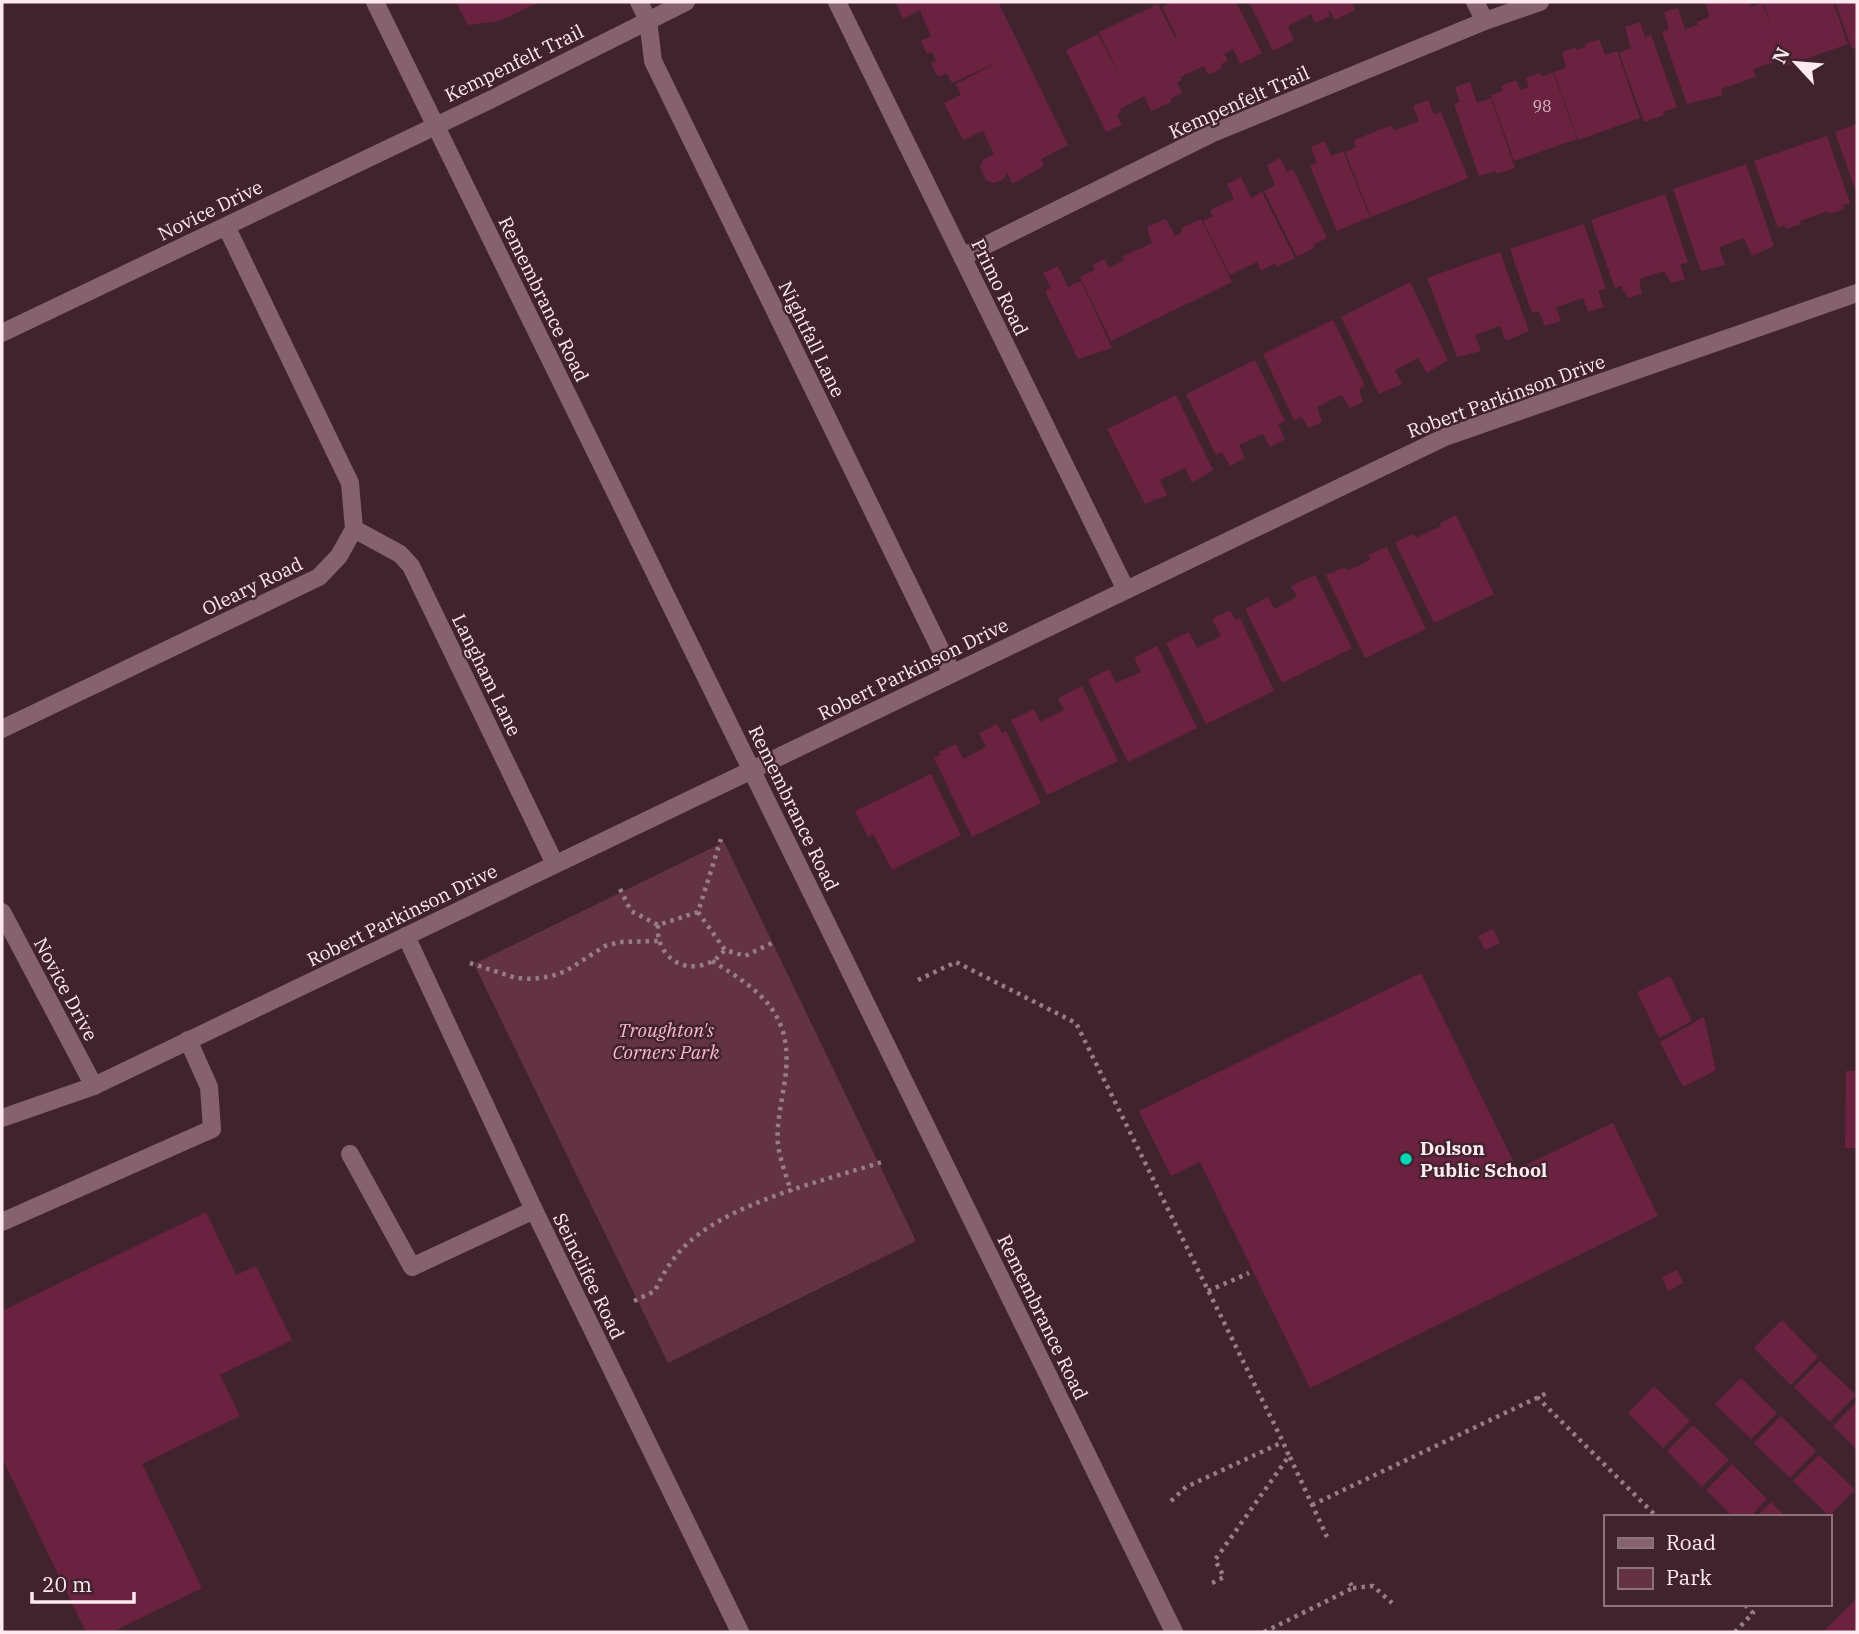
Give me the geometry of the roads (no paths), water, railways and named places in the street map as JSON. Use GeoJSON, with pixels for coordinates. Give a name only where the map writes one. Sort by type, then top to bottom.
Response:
{"type":"FeatureCollection","features":[{"type":"Feature","properties":{"kind":"street","name":"Remembrance Road"},"geometry":{"type":"LineString","coordinates":[[375,2],[1174,1632]]}},
{"type":"Feature","properties":{"kind":"street","name":"Nightfall Lane"},"geometry":{"type":"LineString","coordinates":[[639,2],[648,20],[653,61],[952,673]]}},
{"type":"Feature","properties":{"kind":"street","name":"Kempenfelt Trail"},"geometry":{"type":"LineString","coordinates":[[436,125],[686,2]]}},
{"type":"Feature","properties":{"kind":"street","name":"Primo Road"},"geometry":{"type":"LineString","coordinates":[[837,2],[1126,590]]}},
{"type":"Feature","properties":{"kind":"street"},"geometry":{"type":"LineString","coordinates":[[1475,2],[1485,21]]}},
{"type":"Feature","properties":{"kind":"street","name":"Kempenfelt Trail"},"geometry":{"type":"LineString","coordinates":[[962,257],[1213,133],[1485,21],[1539,2]]}},
{"type":"Feature","properties":{"kind":"street","name":"Novice Drive"},"geometry":{"type":"LineString","coordinates":[[2,333],[436,125]]}},
{"type":"Feature","properties":{"kind":"street"},"geometry":{"type":"LineString","coordinates":[[226,226],[350,484],[354,528]]}},
{"type":"Feature","properties":{"kind":"street","name":"Robert Parkinson Drive"},"geometry":{"type":"LineString","coordinates":[[2,1118],[94,1086],[1445,437],[1857,293]]}},
{"type":"Feature","properties":{"kind":"street","name":"Oleary Road"},"geometry":{"type":"LineString","coordinates":[[2,729],[319,577],[340,556],[354,528]]}},
{"type":"Feature","properties":{"kind":"street","name":"Langham Lane"},"geometry":{"type":"LineString","coordinates":[[354,528],[400,554],[411,566],[555,864]]}},
{"type":"Feature","properties":{"kind":"street","name":"Novice Drive"},"geometry":{"type":"LineString","coordinates":[[2,912],[94,1086]]}},
{"type":"Feature","properties":{"kind":"street","name":"Seinclifee Road"},"geometry":{"type":"LineString","coordinates":[[406,936],[534,1210],[740,1632]]}},
{"type":"Feature","properties":{"kind":"street"},"geometry":{"type":"LineString","coordinates":[[2,1222],[212,1129],[209,1087],[188,1040]]}},
{"type":"Feature","properties":{"kind":"street"},"geometry":{"type":"LineString","coordinates":[[350,1154],[412,1267],[534,1210]]}},
{"type":"Feature","properties":{"kind":"place","name":"Dolson Public School"},"geometry":{"type":"Point","coordinates":[1406,1159]}},
{"type":"Feature","properties":{"kind":"park label","name":"Troughton's Corners Park"},"geometry":{"type":"Point","coordinates":[666,1041]}}]}
